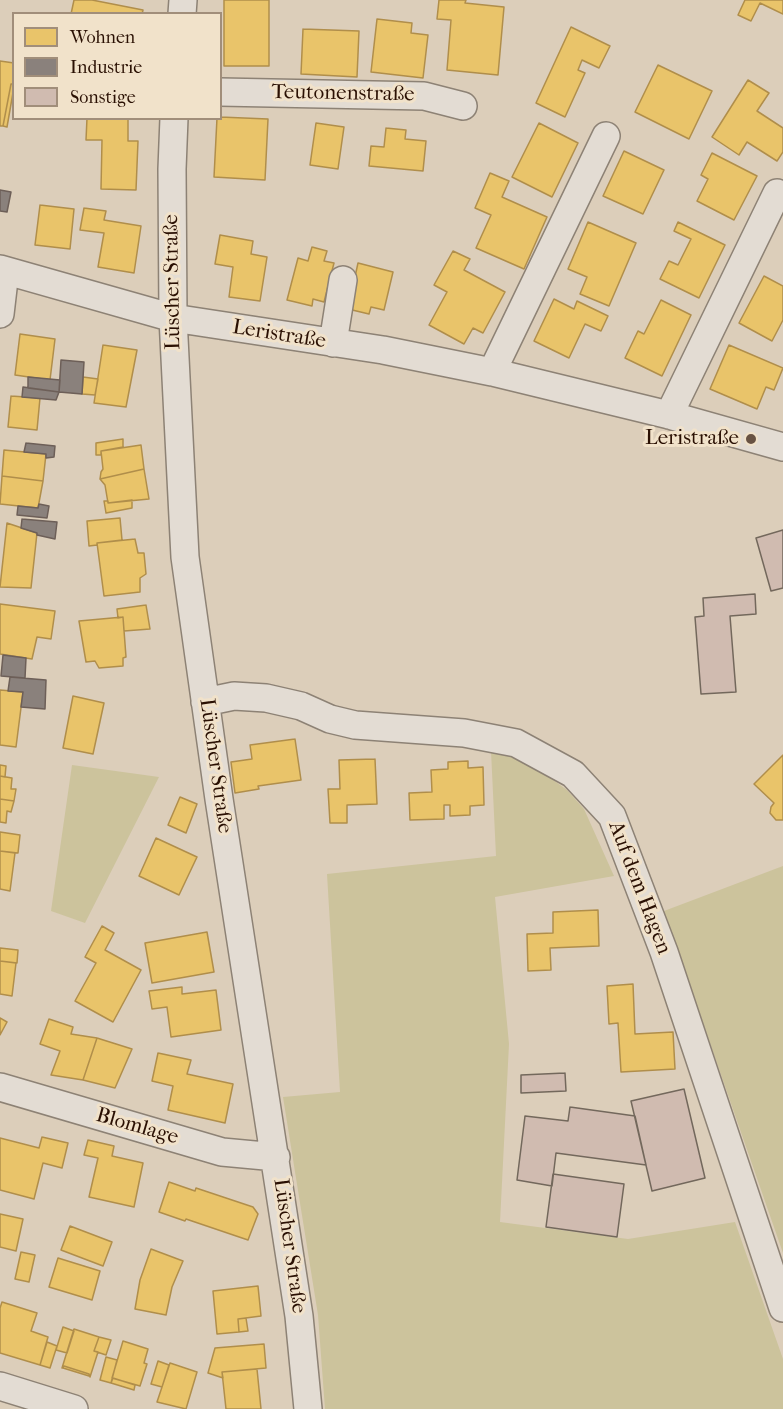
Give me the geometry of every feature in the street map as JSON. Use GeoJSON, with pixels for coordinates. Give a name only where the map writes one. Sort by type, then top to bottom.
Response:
{"type":"FeatureCollection","features":[{"type":"Feature","properties":{"kind":"street","name":"Teutonenstraße"},"geometry":{"type":"LineString","coordinates":[[222,92],[424,96],[463,106]]}},
{"type":"Feature","properties":{"kind":"street","name":"Lüscher Straße"},"geometry":{"type":"LineString","coordinates":[[174,120],[173,318],[185,557],[205,702],[276,1156],[299,1316],[308,1409]]}},
{"type":"Feature","properties":{"kind":"street"},"geometry":{"type":"LineString","coordinates":[[492,372],[606,136]]}},
{"type":"Feature","properties":{"kind":"street"},"geometry":{"type":"LineString","coordinates":[[669,415],[777,193]]}},
{"type":"Feature","properties":{"kind":"street","name":"Leristraße"},"geometry":{"type":"LineString","coordinates":[[2,270],[173,318],[382,350],[492,372],[669,415],[783,447]]}},
{"type":"Feature","properties":{"kind":"street"},"geometry":{"type":"LineString","coordinates":[[0,314],[2,270]]}},
{"type":"Feature","properties":{"kind":"street"},"geometry":{"type":"LineString","coordinates":[[333,343],[343,280]]}},
{"type":"Feature","properties":{"kind":"street","name":"Auf dem Hagen"},"geometry":{"type":"LineString","coordinates":[[205,702],[234,696],[266,698],[301,706],[330,719],[355,725],[464,734],[516,743],[573,774],[612,816],[664,952],[783,1308]]}},
{"type":"Feature","properties":{"kind":"street","name":"Blomlage"},"geometry":{"type":"LineString","coordinates":[[0,1087],[222,1152],[276,1156]]}},
{"type":"Feature","properties":{"kind":"street"},"geometry":{"type":"LineString","coordinates":[[0,1386],[74,1409]]}},
{"type":"Feature","properties":{"kind":"shaded area"},"geometry":{"type":"Polygon","coordinates":[[[491,751],[519,759],[567,790],[584,809],[614,876],[495,897],[509,1044],[500,1222],[628,1239],[735,1222],[783,1359],[783,1409],[325,1409],[318,1315],[283,1097],[340,1092],[327,874],[496,856],[491,751]]]}},
{"type":"Feature","properties":{"kind":"shaded area"},"geometry":{"type":"Polygon","coordinates":[[[72,765],[159,777],[85,923],[51,911],[72,765]]]}},
{"type":"Feature","properties":{"kind":"shaded area"},"geometry":{"type":"Polygon","coordinates":[[[783,866],[783,1253],[664,911],[783,866]]]}},
{"type":"Feature","properties":{"kind":"building: Wohnen"},"geometry":{"type":"Polygon","coordinates":[[[74,0],[92,0],[143,10],[142,12],[71,12],[74,0]]]}},
{"type":"Feature","properties":{"kind":"building: Wohnen"},"geometry":{"type":"Polygon","coordinates":[[[224,0],[269,0],[269,66],[224,66],[224,0]]]}},
{"type":"Feature","properties":{"kind":"building: Wohnen"},"geometry":{"type":"Polygon","coordinates":[[[439,0],[466,0],[465,3],[504,7],[498,75],[447,70],[451,20],[437,19],[439,0]]]}},
{"type":"Feature","properties":{"kind":"building: Wohnen"},"geometry":{"type":"Polygon","coordinates":[[[745,0],[783,0],[783,14],[760,3],[751,21],[738,15],[745,0]]]}},
{"type":"Feature","properties":{"kind":"building: Wohnen"},"geometry":{"type":"Polygon","coordinates":[[[377,19],[412,23],[411,33],[428,35],[423,78],[371,72],[377,19]]]}},
{"type":"Feature","properties":{"kind":"building: Wohnen"},"geometry":{"type":"Polygon","coordinates":[[[571,27],[610,46],[599,68],[582,60],[578,70],[585,73],[565,117],[536,103],[571,27]]]}},
{"type":"Feature","properties":{"kind":"building: Wohnen"},"geometry":{"type":"Polygon","coordinates":[[[303,29],[359,31],[357,77],[301,74],[303,29]]]}},
{"type":"Feature","properties":{"kind":"building: Wohnen"},"geometry":{"type":"Polygon","coordinates":[[[0,61],[12,63],[12,84],[3,126],[0,126],[0,61]]]}},
{"type":"Feature","properties":{"kind":"building: Wohnen"},"geometry":{"type":"Polygon","coordinates":[[[658,65],[712,91],[689,139],[635,112],[658,65]]]}},
{"type":"Feature","properties":{"kind":"building: Wohnen"},"geometry":{"type":"Polygon","coordinates":[[[748,80],[769,93],[757,111],[783,128],[783,152],[777,161],[747,142],[739,155],[712,137],[748,80]]]}},
{"type":"Feature","properties":{"kind":"building: Wohnen"},"geometry":{"type":"Polygon","coordinates":[[[11,84],[12,84],[7,127],[3,126],[11,84]]]}},
{"type":"Feature","properties":{"kind":"building: Wohnen"},"geometry":{"type":"Polygon","coordinates":[[[222,117],[268,119],[265,180],[214,177],[217,120],[222,120],[222,117]]]}},
{"type":"Feature","properties":{"kind":"building: Wohnen"},"geometry":{"type":"Polygon","coordinates":[[[87,120],[128,120],[128,141],[138,141],[136,190],[101,189],[102,140],[86,140],[87,120]]]}},
{"type":"Feature","properties":{"kind":"building: Wohnen"},"geometry":{"type":"Polygon","coordinates":[[[316,123],[344,127],[338,169],[310,165],[316,123]]]}},
{"type":"Feature","properties":{"kind":"building: Wohnen"},"geometry":{"type":"Polygon","coordinates":[[[539,123],[578,143],[552,197],[512,177],[539,123]]]}},
{"type":"Feature","properties":{"kind":"building: Wohnen"},"geometry":{"type":"Polygon","coordinates":[[[386,128],[406,130],[405,139],[426,141],[423,171],[369,166],[371,146],[384,147],[386,128]]]}},
{"type":"Feature","properties":{"kind":"building: Wohnen"},"geometry":{"type":"Polygon","coordinates":[[[624,151],[664,170],[643,214],[603,196],[624,151]]]}},
{"type":"Feature","properties":{"kind":"building: Wohnen"},"geometry":{"type":"Polygon","coordinates":[[[712,153],[757,176],[734,220],[697,201],[708,179],[701,175],[712,153]]]}},
{"type":"Feature","properties":{"kind":"building: Wohnen"},"geometry":{"type":"Polygon","coordinates":[[[490,173],[509,181],[502,197],[547,217],[524,269],[476,248],[491,215],[475,208],[490,173]]]}},
{"type":"Feature","properties":{"kind":"building: Wohnen"},"geometry":{"type":"Polygon","coordinates":[[[40,205],[74,209],[70,249],[35,245],[40,205]]]}},
{"type":"Feature","properties":{"kind":"building: Wohnen"},"geometry":{"type":"Polygon","coordinates":[[[84,208],[106,211],[104,220],[141,226],[134,273],[98,267],[104,233],[80,230],[84,208]]]}},
{"type":"Feature","properties":{"kind":"building: Wohnen"},"geometry":{"type":"Polygon","coordinates":[[[588,222],[636,243],[609,306],[580,294],[587,277],[568,269],[588,222]]]}},
{"type":"Feature","properties":{"kind":"building: Wohnen"},"geometry":{"type":"Polygon","coordinates":[[[678,222],[725,245],[699,298],[660,279],[669,261],[678,265],[691,239],[674,231],[678,222]]]}},
{"type":"Feature","properties":{"kind":"building: Wohnen"},"geometry":{"type":"Polygon","coordinates":[[[220,235],[253,241],[251,254],[267,257],[260,301],[229,297],[233,267],[215,264],[220,235]]]}},
{"type":"Feature","properties":{"kind":"building: Wohnen"},"geometry":{"type":"Polygon","coordinates":[[[312,247],[327,251],[324,261],[334,263],[324,302],[313,299],[312,306],[287,300],[298,258],[308,261],[312,247]]]}},
{"type":"Feature","properties":{"kind":"building: Wohnen"},"geometry":{"type":"Polygon","coordinates":[[[453,251],[470,259],[464,270],[505,292],[483,333],[473,328],[464,344],[429,325],[447,292],[434,285],[453,251]]]}},
{"type":"Feature","properties":{"kind":"building: Wohnen"},"geometry":{"type":"Polygon","coordinates":[[[358,263],[393,272],[384,310],[371,307],[369,314],[348,309],[358,263]]]}},
{"type":"Feature","properties":{"kind":"building: Wohnen"},"geometry":{"type":"Polygon","coordinates":[[[764,276],[783,286],[783,320],[772,341],[739,323],[764,276]]]}},
{"type":"Feature","properties":{"kind":"building: Wohnen"},"geometry":{"type":"Polygon","coordinates":[[[554,299],[574,309],[577,301],[608,316],[601,331],[585,324],[569,358],[534,341],[554,299]]]}},
{"type":"Feature","properties":{"kind":"building: Wohnen"},"geometry":{"type":"Polygon","coordinates":[[[661,300],[691,315],[662,376],[625,358],[638,331],[644,334],[661,300]]]}},
{"type":"Feature","properties":{"kind":"building: Wohnen"},"geometry":{"type":"Polygon","coordinates":[[[20,334],[55,339],[50,380],[15,375],[20,334]]]}},
{"type":"Feature","properties":{"kind":"building: Wohnen"},"geometry":{"type":"Polygon","coordinates":[[[103,345],[137,350],[126,407],[94,403],[103,345]]]}},
{"type":"Feature","properties":{"kind":"building: Wohnen"},"geometry":{"type":"Polygon","coordinates":[[[729,345],[783,368],[774,390],[766,387],[757,409],[710,389],[729,345]]]}},
{"type":"Feature","properties":{"kind":"building: Wohnen"},"geometry":{"type":"Polygon","coordinates":[[[83,377],[98,379],[95,395],[82,394],[83,377]]]}},
{"type":"Feature","properties":{"kind":"building: Wohnen"},"geometry":{"type":"Polygon","coordinates":[[[11,396],[40,398],[37,430],[8,427],[11,396]]]}},
{"type":"Feature","properties":{"kind":"building: Wohnen"},"geometry":{"type":"Polygon","coordinates":[[[123,439],[123,447],[101,451],[101,455],[96,455],[96,443],[123,439]]]}},
{"type":"Feature","properties":{"kind":"building: Wohnen"},"geometry":{"type":"Polygon","coordinates":[[[141,445],[144,469],[100,479],[103,469],[101,451],[141,445]]]}},
{"type":"Feature","properties":{"kind":"building: Wohnen"},"geometry":{"type":"Polygon","coordinates":[[[4,450],[46,454],[43,481],[2,476],[4,450]]]}},
{"type":"Feature","properties":{"kind":"building: Wohnen"},"geometry":{"type":"Polygon","coordinates":[[[144,469],[149,499],[108,503],[105,485],[100,479],[144,469]]]}},
{"type":"Feature","properties":{"kind":"building: Wohnen"},"geometry":{"type":"Polygon","coordinates":[[[2,476],[43,481],[38,508],[0,504],[2,476]]]}},
{"type":"Feature","properties":{"kind":"building: Wohnen"},"geometry":{"type":"Polygon","coordinates":[[[132,500],[132,508],[106,513],[104,501],[108,503],[132,500]]]}},
{"type":"Feature","properties":{"kind":"building: Wohnen"},"geometry":{"type":"Polygon","coordinates":[[[120,518],[122,540],[89,546],[87,521],[120,518]]]}},
{"type":"Feature","properties":{"kind":"building: Wohnen"},"geometry":{"type":"Polygon","coordinates":[[[7,523],[37,533],[31,588],[0,587],[7,523]]]}},
{"type":"Feature","properties":{"kind":"building: Wohnen"},"geometry":{"type":"Polygon","coordinates":[[[135,539],[138,553],[144,553],[146,574],[140,578],[140,592],[104,596],[97,543],[135,539]]]}},
{"type":"Feature","properties":{"kind":"building: Wohnen"},"geometry":{"type":"Polygon","coordinates":[[[0,604],[55,611],[51,639],[37,637],[32,659],[0,654],[0,604]]]}},
{"type":"Feature","properties":{"kind":"building: Wohnen"},"geometry":{"type":"Polygon","coordinates":[[[146,605],[150,629],[124,631],[123,617],[118,618],[117,609],[146,605]]]}},
{"type":"Feature","properties":{"kind":"building: Wohnen"},"geometry":{"type":"Polygon","coordinates":[[[123,617],[126,657],[123,658],[123,666],[99,668],[95,661],[86,662],[79,621],[123,617]]]}},
{"type":"Feature","properties":{"kind":"building: Wohnen"},"geometry":{"type":"Polygon","coordinates":[[[0,690],[23,692],[16,747],[0,745],[0,690]]]}},
{"type":"Feature","properties":{"kind":"building: Wohnen"},"geometry":{"type":"Polygon","coordinates":[[[73,696],[104,703],[93,754],[63,748],[73,696]]]}},
{"type":"Feature","properties":{"kind":"building: Wohnen"},"geometry":{"type":"Polygon","coordinates":[[[295,739],[301,780],[258,786],[259,789],[235,793],[231,762],[252,759],[250,745],[295,739]]]}},
{"type":"Feature","properties":{"kind":"building: Wohnen"},"geometry":{"type":"Polygon","coordinates":[[[783,755],[783,820],[776,820],[770,813],[774,803],[754,784],[783,755]]]}},
{"type":"Feature","properties":{"kind":"building: Wohnen"},"geometry":{"type":"Polygon","coordinates":[[[375,759],[377,804],[347,805],[347,823],[330,823],[328,789],[340,789],[339,760],[375,759]]]}},
{"type":"Feature","properties":{"kind":"building: Wohnen"},"geometry":{"type":"Polygon","coordinates":[[[468,761],[468,768],[483,767],[484,805],[470,806],[470,815],[450,816],[450,805],[444,805],[444,819],[410,820],[409,793],[432,792],[431,770],[448,769],[448,762],[468,761]]]}},
{"type":"Feature","properties":{"kind":"building: Wohnen"},"geometry":{"type":"Polygon","coordinates":[[[0,765],[6,766],[5,777],[0,776],[0,765]]]}},
{"type":"Feature","properties":{"kind":"building: Wohnen"},"geometry":{"type":"Polygon","coordinates":[[[0,776],[12,778],[11,789],[16,789],[14,801],[0,799],[0,776]]]}},
{"type":"Feature","properties":{"kind":"building: Wohnen"},"geometry":{"type":"Polygon","coordinates":[[[180,797],[197,804],[186,833],[168,825],[180,797]]]}},
{"type":"Feature","properties":{"kind":"building: Wohnen"},"geometry":{"type":"Polygon","coordinates":[[[0,799],[14,801],[11,812],[7,811],[6,823],[0,822],[0,799]]]}},
{"type":"Feature","properties":{"kind":"building: Wohnen"},"geometry":{"type":"Polygon","coordinates":[[[0,832],[20,835],[18,853],[0,851],[0,832]]]}},
{"type":"Feature","properties":{"kind":"building: Wohnen"},"geometry":{"type":"Polygon","coordinates":[[[156,838],[197,857],[179,895],[139,876],[156,838]]]}},
{"type":"Feature","properties":{"kind":"building: Wohnen"},"geometry":{"type":"Polygon","coordinates":[[[0,851],[15,853],[10,891],[0,889],[0,851]]]}},
{"type":"Feature","properties":{"kind":"building: Wohnen"},"geometry":{"type":"Polygon","coordinates":[[[598,910],[599,946],[550,948],[551,970],[528,971],[527,934],[553,933],[553,912],[598,910]]]}},
{"type":"Feature","properties":{"kind":"building: Wohnen"},"geometry":{"type":"Polygon","coordinates":[[[102,926],[114,933],[105,950],[141,970],[113,1022],[75,1001],[96,963],[85,957],[102,926]]]}},
{"type":"Feature","properties":{"kind":"building: Wohnen"},"geometry":{"type":"Polygon","coordinates":[[[207,932],[214,972],[152,983],[145,943],[207,932]]]}},
{"type":"Feature","properties":{"kind":"building: Wohnen"},"geometry":{"type":"Polygon","coordinates":[[[0,948],[18,950],[17,963],[0,961],[0,948]]]}},
{"type":"Feature","properties":{"kind":"building: Wohnen"},"geometry":{"type":"Polygon","coordinates":[[[0,961],[16,963],[12,996],[0,994],[0,961]]]}},
{"type":"Feature","properties":{"kind":"building: Wohnen"},"geometry":{"type":"Polygon","coordinates":[[[633,984],[635,1034],[673,1032],[675,1069],[621,1072],[618,1023],[609,1024],[607,986],[633,984]]]}},
{"type":"Feature","properties":{"kind":"building: Wohnen"},"geometry":{"type":"Polygon","coordinates":[[[182,987],[182,994],[216,990],[221,1030],[171,1037],[167,1007],[152,1009],[149,991],[182,987]]]}},
{"type":"Feature","properties":{"kind":"building: Wohnen"},"geometry":{"type":"Polygon","coordinates":[[[0,1018],[7,1022],[0,1035],[0,1018]]]}},
{"type":"Feature","properties":{"kind":"building: Wohnen"},"geometry":{"type":"Polygon","coordinates":[[[49,1019],[73,1027],[71,1034],[97,1038],[83,1080],[51,1075],[60,1051],[40,1044],[49,1019]]]}},
{"type":"Feature","properties":{"kind":"building: Wohnen"},"geometry":{"type":"Polygon","coordinates":[[[97,1038],[132,1049],[115,1088],[83,1080],[97,1038]]]}},
{"type":"Feature","properties":{"kind":"building: Wohnen"},"geometry":{"type":"Polygon","coordinates":[[[158,1053],[191,1060],[187,1074],[233,1084],[225,1123],[168,1110],[173,1086],[152,1081],[158,1053]]]}},
{"type":"Feature","properties":{"kind":"building: Wohnen"},"geometry":{"type":"Polygon","coordinates":[[[42,1137],[68,1143],[62,1168],[43,1163],[34,1199],[0,1190],[0,1138],[39,1148],[42,1137]]]}},
{"type":"Feature","properties":{"kind":"building: Wohnen"},"geometry":{"type":"Polygon","coordinates":[[[88,1140],[114,1146],[112,1156],[143,1163],[134,1207],[89,1197],[98,1158],[84,1155],[88,1140]]]}},
{"type":"Feature","properties":{"kind":"building: Wohnen"},"geometry":{"type":"Polygon","coordinates":[[[169,1182],[195,1191],[196,1188],[253,1207],[258,1214],[248,1240],[159,1212],[169,1182]]]}},
{"type":"Feature","properties":{"kind":"building: Wohnen"},"geometry":{"type":"Polygon","coordinates":[[[0,1214],[23,1219],[16,1251],[0,1247],[0,1214]]]}},
{"type":"Feature","properties":{"kind":"building: Wohnen"},"geometry":{"type":"Polygon","coordinates":[[[70,1226],[112,1242],[103,1266],[61,1250],[70,1226]]]}},
{"type":"Feature","properties":{"kind":"building: Wohnen"},"geometry":{"type":"Polygon","coordinates":[[[151,1249],[183,1261],[172,1287],[166,1315],[135,1309],[140,1280],[151,1249]]]}},
{"type":"Feature","properties":{"kind":"building: Wohnen"},"geometry":{"type":"Polygon","coordinates":[[[21,1252],[35,1255],[29,1282],[15,1279],[21,1252]]]}},
{"type":"Feature","properties":{"kind":"building: Wohnen"},"geometry":{"type":"Polygon","coordinates":[[[58,1258],[100,1271],[92,1300],[49,1287],[58,1258]]]}},
{"type":"Feature","properties":{"kind":"building: Wohnen"},"geometry":{"type":"Polygon","coordinates":[[[258,1286],[261,1316],[238,1319],[239,1332],[217,1334],[213,1291],[258,1286]]]}},
{"type":"Feature","properties":{"kind":"building: Wohnen"},"geometry":{"type":"Polygon","coordinates":[[[2,1302],[37,1313],[31,1331],[48,1337],[40,1365],[0,1353],[2,1302]]]}},
{"type":"Feature","properties":{"kind":"building: Wohnen"},"geometry":{"type":"Polygon","coordinates":[[[246,1318],[248,1331],[239,1332],[238,1319],[246,1318]]]}},
{"type":"Feature","properties":{"kind":"building: Wohnen"},"geometry":{"type":"Polygon","coordinates":[[[63,1327],[74,1331],[67,1353],[56,1350],[63,1327]]]}},
{"type":"Feature","properties":{"kind":"building: Wohnen"},"geometry":{"type":"Polygon","coordinates":[[[74,1329],[99,1337],[94,1351],[98,1352],[90,1377],[89,1374],[64,1366],[62,1368],[74,1329]]]}},
{"type":"Feature","properties":{"kind":"building: Wohnen"},"geometry":{"type":"Polygon","coordinates":[[[99,1337],[111,1340],[106,1355],[94,1351],[99,1337]]]}},
{"type":"Feature","properties":{"kind":"building: Wohnen"},"geometry":{"type":"Polygon","coordinates":[[[123,1341],[148,1349],[144,1363],[147,1364],[140,1386],[112,1378],[123,1341]]]}},
{"type":"Feature","properties":{"kind":"building: Wohnen"},"geometry":{"type":"Polygon","coordinates":[[[47,1342],[57,1346],[50,1368],[40,1365],[47,1342]]]}},
{"type":"Feature","properties":{"kind":"building: Wohnen"},"geometry":{"type":"Polygon","coordinates":[[[264,1344],[266,1368],[222,1372],[223,1378],[208,1373],[215,1348],[264,1344]]]}},
{"type":"Feature","properties":{"kind":"building: Wohnen"},"geometry":{"type":"Polygon","coordinates":[[[106,1357],[117,1360],[111,1383],[100,1380],[106,1357]]]}},
{"type":"Feature","properties":{"kind":"building: Wohnen"},"geometry":{"type":"Polygon","coordinates":[[[158,1361],[169,1365],[162,1387],[151,1384],[158,1361]]]}},
{"type":"Feature","properties":{"kind":"building: Wohnen"},"geometry":{"type":"Polygon","coordinates":[[[170,1363],[197,1372],[186,1409],[157,1402],[170,1363]]]}},
{"type":"Feature","properties":{"kind":"building: Wohnen"},"geometry":{"type":"Polygon","coordinates":[[[64,1366],[89,1374],[89,1376],[63,1368],[64,1366]]]}},
{"type":"Feature","properties":{"kind":"building: Wohnen"},"geometry":{"type":"Polygon","coordinates":[[[257,1369],[261,1409],[226,1409],[222,1372],[257,1369]]]}},
{"type":"Feature","properties":{"kind":"building: Wohnen"},"geometry":{"type":"Polygon","coordinates":[[[113,1378],[135,1385],[134,1390],[111,1383],[113,1378]]]}},
{"type":"Feature","properties":{"kind":"building: Industrie"},"geometry":{"type":"Polygon","coordinates":[[[0,190],[11,192],[7,212],[0,211],[0,190]]]}},
{"type":"Feature","properties":{"kind":"building: Industrie"},"geometry":{"type":"Polygon","coordinates":[[[61,360],[84,362],[82,394],[59,392],[61,360]]]}},
{"type":"Feature","properties":{"kind":"building: Industrie"},"geometry":{"type":"Polygon","coordinates":[[[28,377],[60,380],[59,392],[28,388],[28,377]]]}},
{"type":"Feature","properties":{"kind":"building: Industrie"},"geometry":{"type":"Polygon","coordinates":[[[23,387],[59,392],[56,400],[22,397],[23,387]]]}},
{"type":"Feature","properties":{"kind":"building: Industrie"},"geometry":{"type":"Polygon","coordinates":[[[26,443],[55,446],[54,457],[46,458],[46,454],[24,452],[26,443]]]}},
{"type":"Feature","properties":{"kind":"building: Industrie"},"geometry":{"type":"Polygon","coordinates":[[[39,504],[49,506],[47,518],[17,515],[18,506],[38,508],[39,504]]]}},
{"type":"Feature","properties":{"kind":"building: Industrie"},"geometry":{"type":"Polygon","coordinates":[[[22,519],[57,522],[55,539],[21,528],[22,519]]]}},
{"type":"Feature","properties":{"kind":"building: Industrie"},"geometry":{"type":"Polygon","coordinates":[[[3,655],[26,658],[25,678],[1,676],[3,655]]]}},
{"type":"Feature","properties":{"kind":"building: Industrie"},"geometry":{"type":"Polygon","coordinates":[[[10,677],[46,680],[45,709],[21,707],[23,692],[8,691],[10,677]]]}},
{"type":"Feature","properties":{"kind":"building: Sonstige"},"geometry":{"type":"Polygon","coordinates":[[[783,530],[783,588],[771,591],[756,538],[783,530]]]}},
{"type":"Feature","properties":{"kind":"building: Sonstige"},"geometry":{"type":"Polygon","coordinates":[[[755,594],[756,614],[730,616],[736,692],[701,694],[695,617],[704,616],[703,598],[755,594]]]}},
{"type":"Feature","properties":{"kind":"building: Sonstige"},"geometry":{"type":"Polygon","coordinates":[[[565,1073],[566,1091],[521,1093],[521,1075],[565,1073]]]}},
{"type":"Feature","properties":{"kind":"building: Sonstige"},"geometry":{"type":"Polygon","coordinates":[[[684,1089],[705,1178],[652,1191],[631,1101],[684,1089]]]}},
{"type":"Feature","properties":{"kind":"building: Sonstige"},"geometry":{"type":"Polygon","coordinates":[[[570,1107],[635,1116],[646,1165],[556,1153],[552,1186],[517,1180],[525,1116],[568,1121],[570,1107]]]}},
{"type":"Feature","properties":{"kind":"building: Sonstige"},"geometry":{"type":"Polygon","coordinates":[[[553,1174],[624,1184],[617,1237],[546,1227],[553,1174]]]}},
{"type":"Feature","properties":{"kind":"place","name":"Leristraße"},"geometry":{"type":"Point","coordinates":[751,439]}}]}
